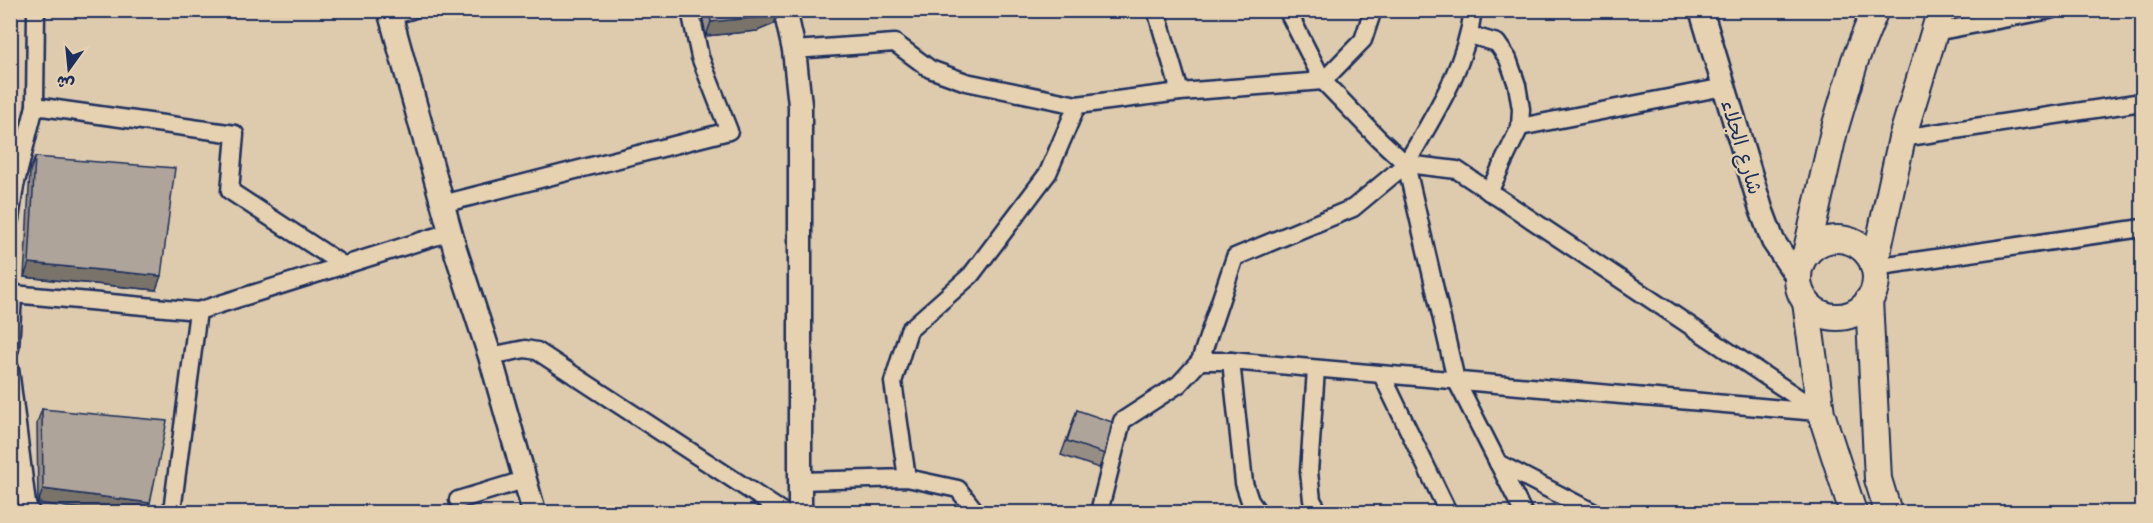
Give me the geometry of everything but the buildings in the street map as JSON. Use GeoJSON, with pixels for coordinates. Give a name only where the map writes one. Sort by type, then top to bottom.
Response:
{"type":"FeatureCollection","features":[{"type":"Feature","properties":{"kind":"main road"},"geometry":{"type":"LineString","coordinates":[[784,10],[794,51],[800,105],[800,513]]}},
{"type":"Feature","properties":{"kind":"main road"},"geometry":{"type":"LineString","coordinates":[[1875,10],[1855,60],[1834,131],[1806,254],[1797,278],[1806,302],[1826,316],[1850,315],[1861,308],[1874,289],[1874,267],[1902,138],[1938,21]]}},
{"type":"Feature","properties":{"kind":"main road"},"geometry":{"type":"LineString","coordinates":[[398,12],[442,204],[490,356],[534,513]]}},
{"type":"Feature","properties":{"kind":"main road","name":"شارع الجلاء"},"geometry":{"type":"LineString","coordinates":[[1707,15],[1724,87],[1761,209],[1773,240],[1797,278]]}},
{"type":"Feature","properties":{"kind":"main road"},"geometry":{"type":"LineString","coordinates":[[1806,254],[1815,246],[1838,239],[1860,247],[1869,256],[1874,267]]}},
{"type":"Feature","properties":{"kind":"main road"},"geometry":{"type":"LineString","coordinates":[[1869,299],[1878,479],[1888,513]]}},
{"type":"Feature","properties":{"kind":"main road"},"geometry":{"type":"LineString","coordinates":[[1806,302],[1821,413],[1853,513]]}},
{"type":"Feature","properties":{"kind":"street"},"geometry":{"type":"LineString","coordinates":[[10,219],[15,186],[35,106],[36,10]]}},
{"type":"Feature","properties":{"kind":"street"},"geometry":{"type":"LineString","coordinates":[[442,204],[729,131],[700,57],[690,10]]}},
{"type":"Feature","properties":{"kind":"street"},"geometry":{"type":"LineString","coordinates":[[1156,10],[1180,92]]}},
{"type":"Feature","properties":{"kind":"street"},"geometry":{"type":"LineString","coordinates":[[1287,10],[1323,81],[1406,164],[1456,380],[1523,513]]}},
{"type":"Feature","properties":{"kind":"street"},"geometry":{"type":"LineString","coordinates":[[794,51],[895,43],[930,69],[957,79],[1077,105],[1180,92],[1323,81],[1363,40],[1373,10]]}},
{"type":"Feature","properties":{"kind":"street"},"geometry":{"type":"LineString","coordinates":[[1099,513],[1122,421],[1179,384],[1200,361],[1235,257],[1353,208],[1406,164],[1448,90],[1470,35],[1473,10]]}},
{"type":"Feature","properties":{"kind":"street"},"geometry":{"type":"LineString","coordinates":[[1938,21],[2050,10]]}},
{"type":"Feature","properties":{"kind":"street"},"geometry":{"type":"LineString","coordinates":[[1470,35],[1497,43],[1508,59],[1517,85],[1521,109],[1520,127],[1489,192]]}},
{"type":"Feature","properties":{"kind":"street"},"geometry":{"type":"LineString","coordinates":[[1520,127],[1724,87]]}},
{"type":"Feature","properties":{"kind":"street"},"geometry":{"type":"LineString","coordinates":[[1902,138],[2142,102]]}},
{"type":"Feature","properties":{"kind":"street"},"geometry":{"type":"LineString","coordinates":[[907,478],[893,382],[909,330],[971,275],[1048,173],[1077,105]]}},
{"type":"Feature","properties":{"kind":"street"},"geometry":{"type":"LineString","coordinates":[[35,106],[235,134],[230,191],[343,265]]}},
{"type":"Feature","properties":{"kind":"street"},"geometry":{"type":"LineString","coordinates":[[1406,164],[1457,170],[1821,413]]}},
{"type":"Feature","properties":{"kind":"street"},"geometry":{"type":"LineString","coordinates":[[1874,267],[2142,228]]}},
{"type":"Feature","properties":{"kind":"street"},"geometry":{"type":"LineString","coordinates":[[11,337],[12,291],[198,311],[450,231]]}},
{"type":"Feature","properties":{"kind":"street"},"geometry":{"type":"LineString","coordinates":[[170,513],[198,311]]}},
{"type":"Feature","properties":{"kind":"street"},"geometry":{"type":"LineString","coordinates":[[490,356],[525,349],[537,351],[783,513]]}},
{"type":"Feature","properties":{"kind":"street"},"geometry":{"type":"LineString","coordinates":[[1200,361],[1231,361],[1821,413]]}},
{"type":"Feature","properties":{"kind":"street"},"geometry":{"type":"LineString","coordinates":[[1231,361],[1244,483],[1258,513]]}},
{"type":"Feature","properties":{"kind":"street"},"geometry":{"type":"LineString","coordinates":[[10,369],[15,441],[27,504],[31,513]]}},
{"type":"Feature","properties":{"kind":"street"},"geometry":{"type":"LineString","coordinates":[[1316,369],[1310,472],[1312,500],[1319,513]]}},
{"type":"Feature","properties":{"kind":"street"},"geometry":{"type":"LineString","coordinates":[[1382,375],[1448,513]]}},
{"type":"Feature","properties":{"kind":"street"},"geometry":{"type":"LineString","coordinates":[[1498,463],[1593,513]]}},
{"type":"Feature","properties":{"kind":"street"},"geometry":{"type":"LineString","coordinates":[[800,481],[907,478],[958,489],[976,513]]}},
{"type":"Feature","properties":{"kind":"street"},"geometry":{"type":"LineString","coordinates":[[458,500],[524,480]]}}]}
